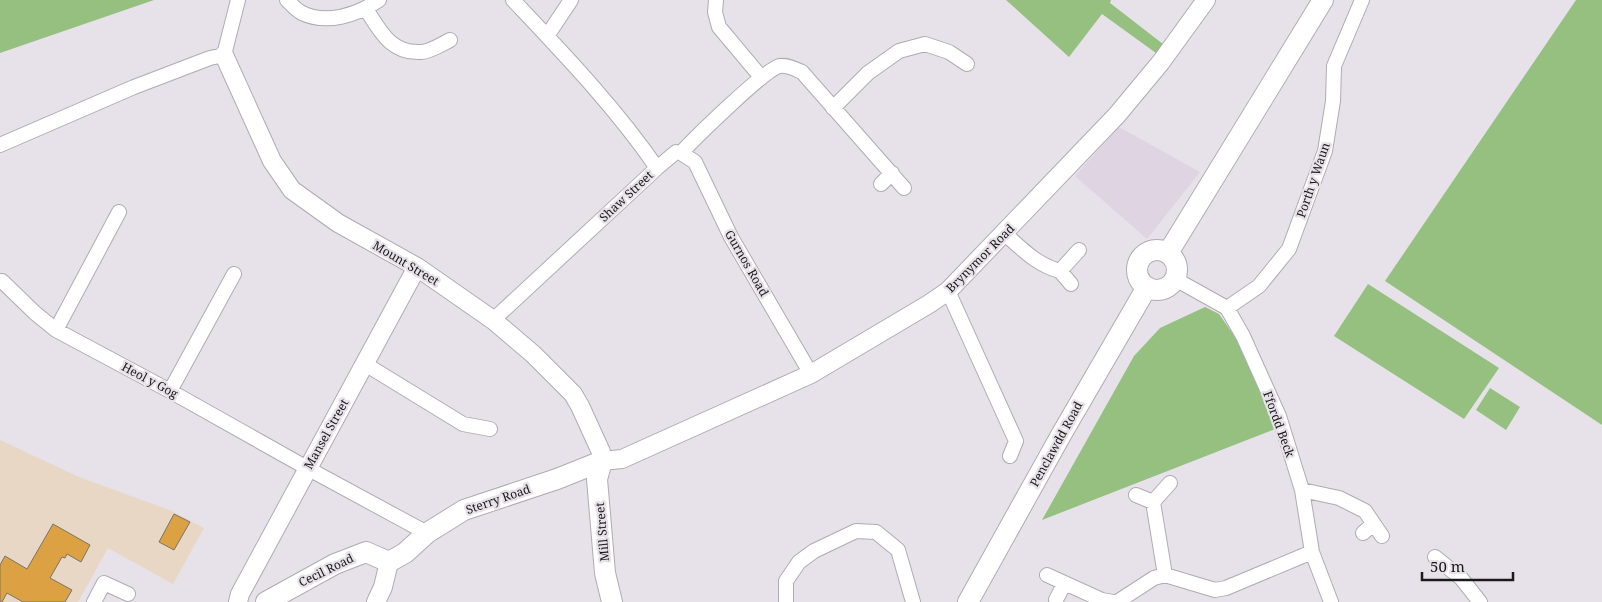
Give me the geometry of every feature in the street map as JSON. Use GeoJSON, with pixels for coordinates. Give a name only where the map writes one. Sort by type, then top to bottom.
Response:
{"type":"FeatureCollection","features":[{"type":"Feature","properties":{"kind":"main road"},"geometry":{"type":"LineString","coordinates":[[1168,253],[1323,0]]}},
{"type":"Feature","properties":{"kind":"main road"},"geometry":{"type":"LineString","coordinates":[[1162,251],[1168,253],[1176,262],[1175,280],[1166,288],[1160,290],[1147,287],[1139,278],[1138,266],[1140,260],[1150,252],[1162,251]]}},
{"type":"Feature","properties":{"kind":"main road","name":"Penclawdd Road"},"geometry":{"type":"LineString","coordinates":[[968,602],[1147,287]]}},
{"type":"Feature","properties":{"kind":"main road","name":"Sterry Road"},"geometry":{"type":"LineString","coordinates":[[389,562],[405,553],[427,533],[464,510],[557,479],[602,461]]}},
{"type":"Feature","properties":{"kind":"main road","name":"Mill Street"},"geometry":{"type":"LineString","coordinates":[[602,461],[597,479],[605,574],[612,602]]}},
{"type":"Feature","properties":{"kind":"main road","name":"Cecil Road"},"geometry":{"type":"LineString","coordinates":[[266,602],[335,564],[366,552],[389,562]]}},
{"type":"Feature","properties":{"kind":"street"},"geometry":{"type":"LineString","coordinates":[[0,145],[134,87],[210,58],[224,55],[238,0]]}},
{"type":"Feature","properties":{"kind":"street"},"geometry":{"type":"LineString","coordinates":[[287,0],[300,12],[322,19],[350,15],[366,9],[378,0]]}},
{"type":"Feature","properties":{"kind":"street"},"geometry":{"type":"LineString","coordinates":[[513,0],[547,36],[637,140],[657,168]]}},
{"type":"Feature","properties":{"kind":"street"},"geometry":{"type":"LineString","coordinates":[[547,36],[570,0]]}},
{"type":"Feature","properties":{"kind":"street"},"geometry":{"type":"LineString","coordinates":[[716,0],[715,12],[719,27],[761,78]]}},
{"type":"Feature","properties":{"kind":"street","name":"Brynymor Road"},"geometry":{"type":"LineString","coordinates":[[602,461],[622,459],[811,374],[948,291],[1117,114],[1161,62],[1206,0]]}},
{"type":"Feature","properties":{"kind":"street","name":"Porth y Waun"},"geometry":{"type":"LineString","coordinates":[[1227,308],[1259,286],[1289,249],[1326,151],[1334,100],[1334,66],[1362,0]]}},
{"type":"Feature","properties":{"kind":"street"},"geometry":{"type":"LineString","coordinates":[[366,9],[380,32],[398,49],[422,52],[450,40]]}},
{"type":"Feature","properties":{"kind":"street"},"geometry":{"type":"LineString","coordinates":[[833,108],[868,73],[899,51],[924,44],[949,52],[967,64]]}},
{"type":"Feature","properties":{"kind":"street","name":"Mount Street"},"geometry":{"type":"LineString","coordinates":[[224,55],[272,161],[292,190],[338,223],[417,267],[493,320],[533,354],[573,394],[602,452],[602,461]]}},
{"type":"Feature","properties":{"kind":"street","name":"Shaw Street"},"geometry":{"type":"LineString","coordinates":[[493,320],[657,168],[676,152],[682,153],[693,140],[761,78],[779,66],[791,66],[802,72],[904,188]]}},
{"type":"Feature","properties":{"kind":"street","name":"Gurnos Road"},"geometry":{"type":"LineString","coordinates":[[682,153],[694,162],[731,237],[811,374]]}},
{"type":"Feature","properties":{"kind":"street"},"geometry":{"type":"LineString","coordinates":[[881,184],[892,173]]}},
{"type":"Feature","properties":{"kind":"street"},"geometry":{"type":"LineString","coordinates":[[56,330],[119,212]]}},
{"type":"Feature","properties":{"kind":"street"},"geometry":{"type":"LineString","coordinates":[[1004,233],[1030,256],[1048,268],[1060,271],[1071,284]]}},
{"type":"Feature","properties":{"kind":"street"},"geometry":{"type":"LineString","coordinates":[[1060,271],[1079,250]]}},
{"type":"Feature","properties":{"kind":"street","name":"Mansel Street"},"geometry":{"type":"LineString","coordinates":[[238,602],[240,594],[307,468],[417,267]]}},
{"type":"Feature","properties":{"kind":"street"},"geometry":{"type":"LineString","coordinates":[[170,391],[234,274]]}},
{"type":"Feature","properties":{"kind":"street"},"geometry":{"type":"LineString","coordinates":[[1175,280],[1227,308]]}},
{"type":"Feature","properties":{"kind":"street","name":"Heol y Gog"},"geometry":{"type":"LineString","coordinates":[[2,281],[35,313],[56,330],[427,533]]}},
{"type":"Feature","properties":{"kind":"street"},"geometry":{"type":"LineString","coordinates":[[948,291],[1016,441],[1010,456]]}},
{"type":"Feature","properties":{"kind":"street","name":"Ffordd Beck"},"geometry":{"type":"LineString","coordinates":[[1227,308],[1244,336],[1279,416],[1302,490],[1312,552],[1331,602]]}},
{"type":"Feature","properties":{"kind":"street"},"geometry":{"type":"LineString","coordinates":[[365,364],[463,424],[490,429]]}},
{"type":"Feature","properties":{"kind":"street"},"geometry":{"type":"LineString","coordinates":[[1153,502],[1170,483]]}},
{"type":"Feature","properties":{"kind":"street"},"geometry":{"type":"LineString","coordinates":[[1302,490],[1339,498],[1365,512],[1368,528],[1382,536]]}},
{"type":"Feature","properties":{"kind":"street"},"geometry":{"type":"LineString","coordinates":[[1136,495],[1153,502]]}},
{"type":"Feature","properties":{"kind":"street"},"geometry":{"type":"LineString","coordinates":[[1153,502],[1165,575]]}},
{"type":"Feature","properties":{"kind":"street"},"geometry":{"type":"LineString","coordinates":[[786,602],[786,580],[798,562],[814,551],[856,531],[876,532],[898,550],[913,602]]}},
{"type":"Feature","properties":{"kind":"street"},"geometry":{"type":"LineString","coordinates":[[1047,575],[1102,600],[1115,602],[1154,578],[1165,575],[1215,596],[1226,588],[1312,552]]}},
{"type":"Feature","properties":{"kind":"street"},"geometry":{"type":"LineString","coordinates":[[376,602],[383,587],[389,562]]}},
{"type":"Feature","properties":{"kind":"street"},"geometry":{"type":"LineString","coordinates":[[1440,566],[1461,578],[1480,602]]}},
{"type":"Feature","properties":{"kind":"street"},"geometry":{"type":"LineString","coordinates":[[96,597],[104,583],[128,594]]}},
{"type":"Feature","properties":{"kind":"street"},"geometry":{"type":"LineString","coordinates":[[1056,600],[1064,584]]}},
{"type":"Feature","properties":{"kind":"shaded area"},"geometry":{"type":"Polygon","coordinates":[[[1119,127],[1200,172],[1147,239],[1075,176],[1119,127]]]}},
{"type":"Feature","properties":{"kind":"shaded area"},"geometry":{"type":"Polygon","coordinates":[[[0,440],[79,477],[172,511],[204,528],[173,584],[108,548],[78,602],[0,602],[0,440]]]}},
{"type":"Feature","properties":{"kind":"green space"},"geometry":{"type":"Polygon","coordinates":[[[0,0],[154,0],[0,53],[0,0]]]}},
{"type":"Feature","properties":{"kind":"green space"},"geometry":{"type":"Polygon","coordinates":[[[1006,0],[1111,0],[1110,3],[1163,44],[1156,53],[1102,14],[1069,57],[1006,0]]]}},
{"type":"Feature","properties":{"kind":"green space"},"geometry":{"type":"Polygon","coordinates":[[[1576,0],[1602,0],[1602,425],[1385,281],[1576,0]]]}},
{"type":"Feature","properties":{"kind":"green space"},"geometry":{"type":"Polygon","coordinates":[[[1368,284],[1499,368],[1464,419],[1334,336],[1368,284]]]}},
{"type":"Feature","properties":{"kind":"green space"},"geometry":{"type":"Polygon","coordinates":[[[1205,307],[1219,314],[1240,344],[1275,429],[1042,520],[1134,356],[1160,328],[1205,307]]]}},
{"type":"Feature","properties":{"kind":"green space"},"geometry":{"type":"Polygon","coordinates":[[[1490,388],[1520,407],[1506,430],[1476,410],[1490,388]]]}},
{"type":"Feature","properties":{"kind":"building"},"geometry":{"type":"Polygon","coordinates":[[[174,514],[190,522],[174,550],[159,542],[174,514]]]}},
{"type":"Feature","properties":{"kind":"building"},"geometry":{"type":"Polygon","coordinates":[[[53,524],[90,545],[81,562],[67,554],[65,558],[62,557],[50,578],[72,590],[65,602],[23,602],[7,593],[2,602],[0,602],[0,565],[5,556],[27,569],[53,524]]]}}]}
